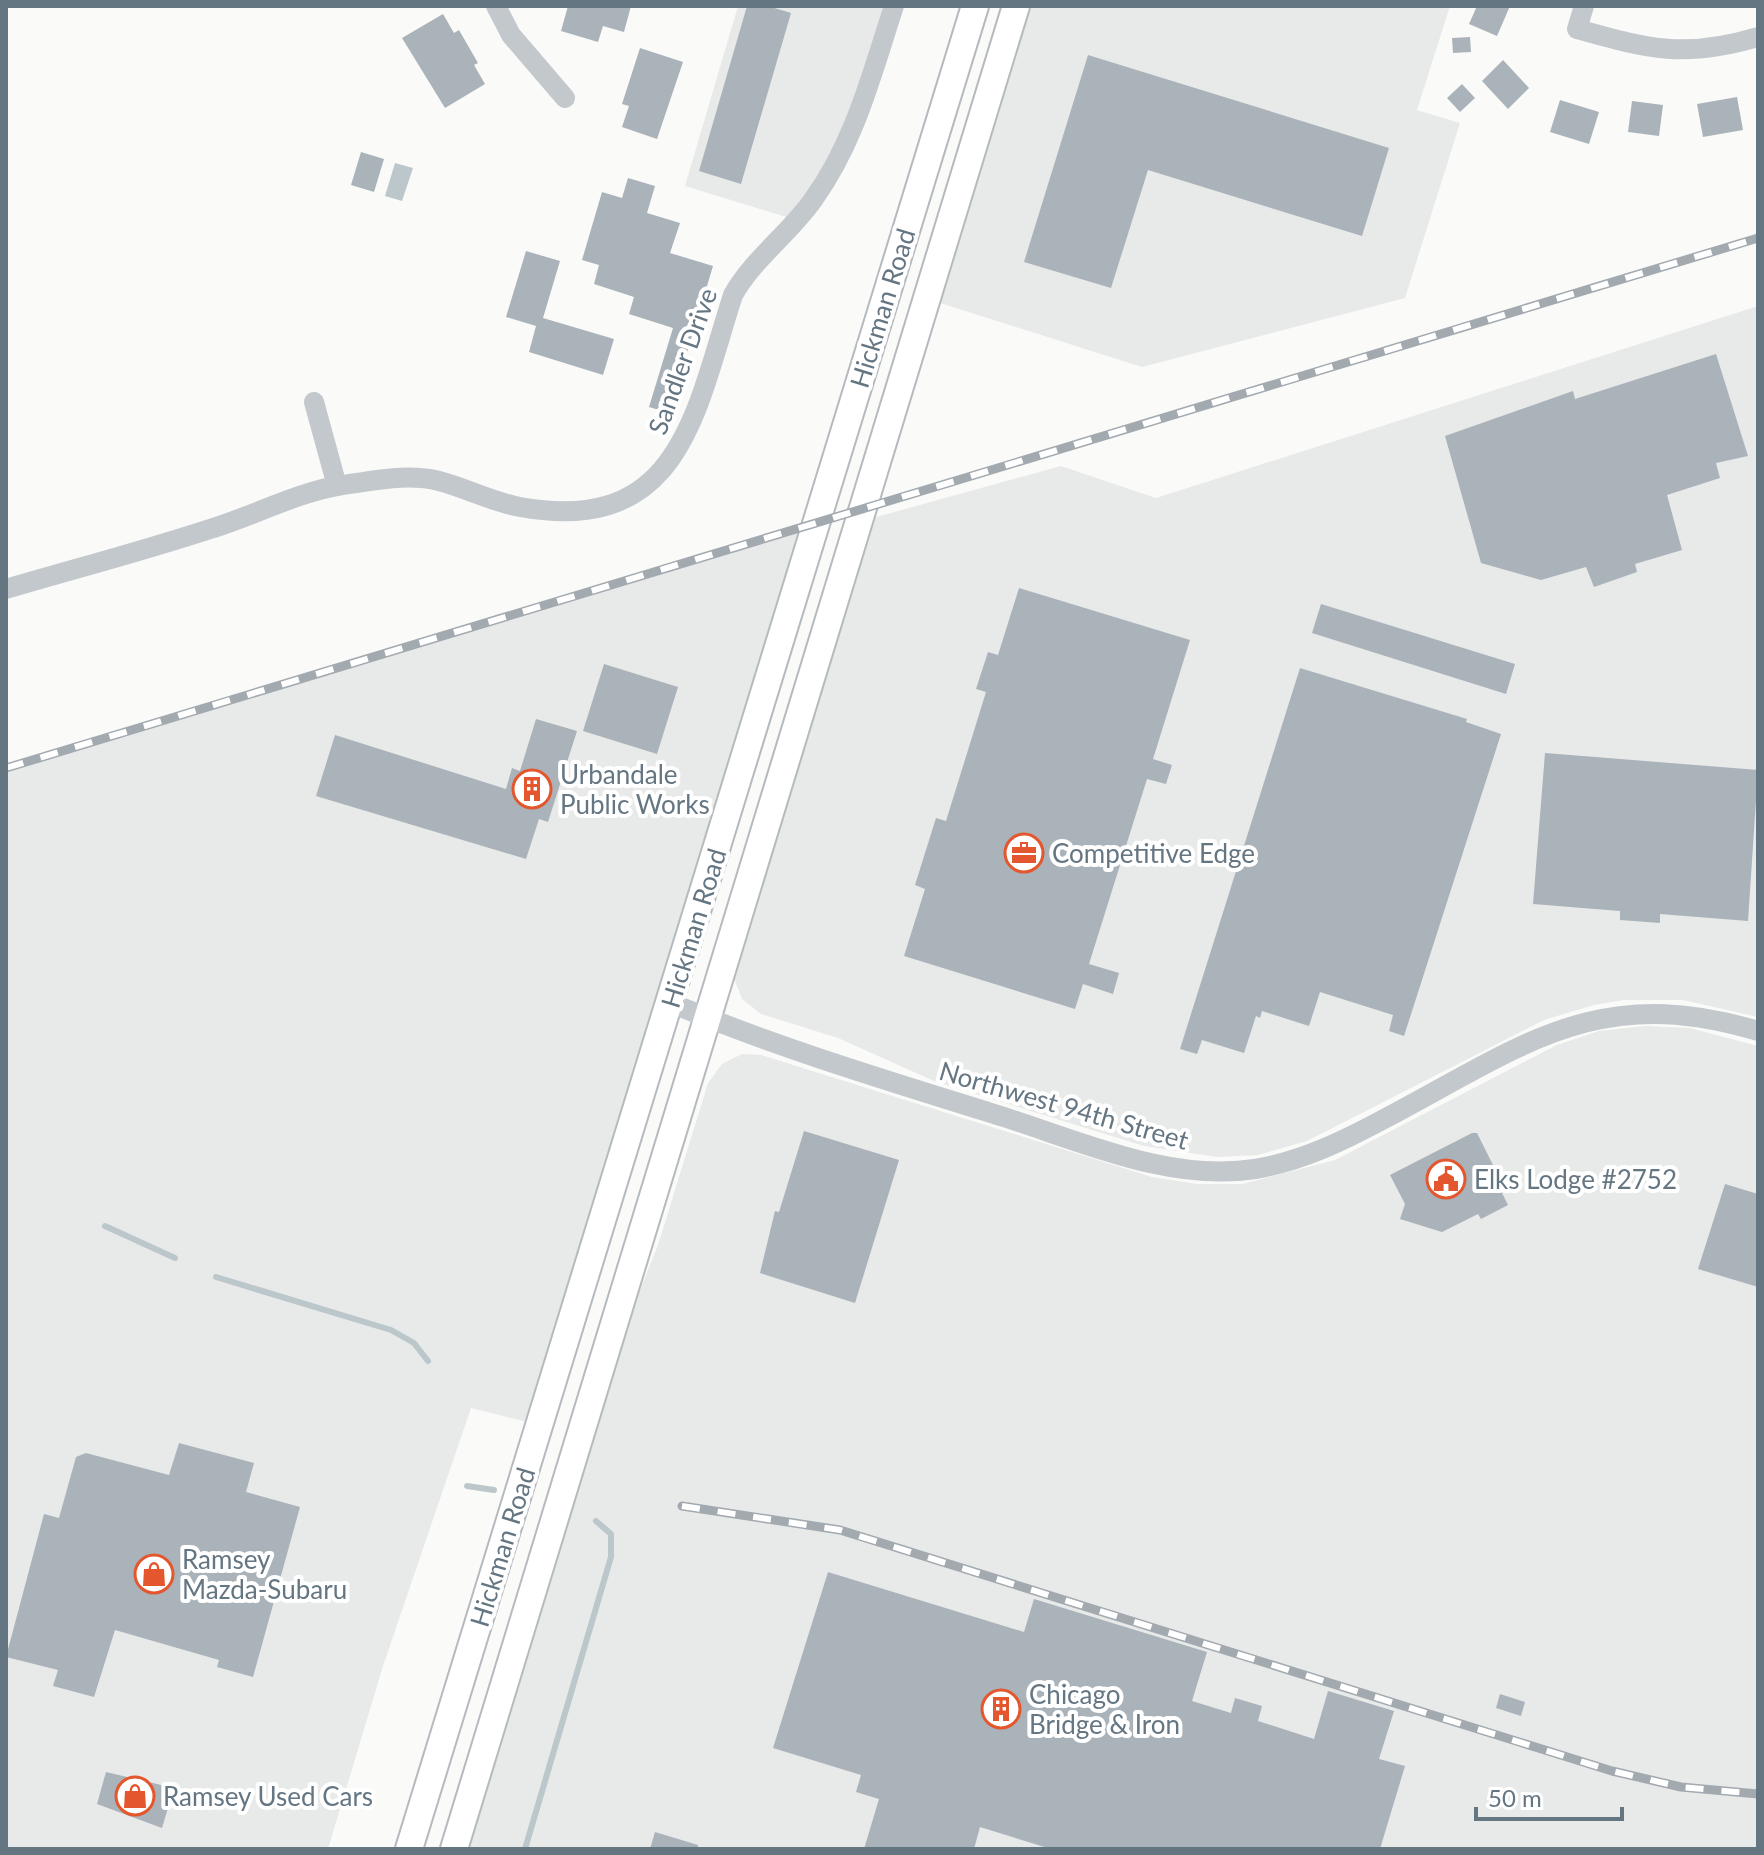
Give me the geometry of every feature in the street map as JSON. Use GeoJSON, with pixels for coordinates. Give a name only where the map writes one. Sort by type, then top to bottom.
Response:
{"type":"FeatureCollection","features":[{"type":"Feature","properties":{"kind":"main road","name":"Hickman Road"},"geometry":{"type":"LineString","coordinates":[[409,1849],[975,6]]}},
{"type":"Feature","properties":{"kind":"main road","name":"Hickman Road"},"geometry":{"type":"LineString","coordinates":[[454,1849],[1016,6]]}},
{"type":"Feature","properties":{"kind":"street"},"geometry":{"type":"LineString","coordinates":[[496,6],[511,35],[565,98]]}},
{"type":"Feature","properties":{"kind":"street","name":"Sandler Drive"},"geometry":{"type":"LineString","coordinates":[[6,589],[209,529],[337,486],[403,477],[436,480],[518,507],[565,512],[596,509],[634,494],[666,469],[688,435],[733,295],[744,275],[811,204],[846,145],[894,6]]}},
{"type":"Feature","properties":{"kind":"street"},"geometry":{"type":"LineString","coordinates":[[1584,6],[1577,29],[1646,48],[1690,51],[1758,37]]}},
{"type":"Feature","properties":{"kind":"street"},"geometry":{"type":"LineString","coordinates":[[314,402],[337,486]]}},
{"type":"Feature","properties":{"kind":"street","name":"Northwest 94th Street"},"geometry":{"type":"LineString","coordinates":[[671,1003],[762,1041],[1140,1159],[1215,1171],[1267,1167],[1322,1150],[1537,1039],[1600,1017],[1637,1012],[1679,1013],[1758,1031]]}},
{"type":"Feature","properties":{"kind":"shaded area"},"geometry":{"type":"Polygon","coordinates":[[[738,6],[894,6],[859,114],[796,220],[685,186],[738,6]]]}},
{"type":"Feature","properties":{"kind":"shaded area"},"geometry":{"type":"Polygon","coordinates":[[[1027,6],[1450,6],[1417,110],[1460,123],[1405,298],[1142,367],[937,302],[1027,6]]]}},
{"type":"Feature","properties":{"kind":"shaded area"},"geometry":{"type":"Polygon","coordinates":[[[395,163],[413,168],[402,201],[385,196],[395,163]]]}},
{"type":"Feature","properties":{"kind":"shaded area"},"geometry":{"type":"Polygon","coordinates":[[[1758,306],[1758,1017],[1683,1000],[1624,1000],[1594,1005],[1544,1020],[1307,1141],[1258,1155],[1217,1157],[1144,1146],[934,1081],[838,1038],[761,1014],[742,999],[733,976],[869,519],[1061,466],[1156,498],[1758,306]]]}},
{"type":"Feature","properties":{"kind":"shaded area"},"geometry":{"type":"Polygon","coordinates":[[[817,520],[539,1425],[471,1408],[383,1666],[328,1849],[6,1849],[6,768],[817,520]]]}},
{"type":"Feature","properties":{"kind":"shaded area"},"geometry":{"type":"Polygon","coordinates":[[[1645,1026],[1690,1028],[1758,1046],[1758,1849],[466,1849],[611,1363],[658,1245],[708,1083],[722,1064],[742,1054],[761,1055],[1152,1177],[1197,1184],[1242,1184],[1335,1160],[1557,1045],[1599,1031],[1645,1026]]]}},
{"type":"Feature","properties":{"kind":"building"},"geometry":{"type":"Polygon","coordinates":[[[568,6],[631,6],[624,32],[603,26],[598,42],[561,31],[568,6]]]}},
{"type":"Feature","properties":{"kind":"building"},"geometry":{"type":"Polygon","coordinates":[[[747,6],[768,6],[791,13],[741,184],[699,171],[747,6]]]}},
{"type":"Feature","properties":{"kind":"building"},"geometry":{"type":"Polygon","coordinates":[[[1477,6],[1510,6],[1497,36],[1469,24],[1477,6]]]}},
{"type":"Feature","properties":{"kind":"building"},"geometry":{"type":"Polygon","coordinates":[[[443,14],[454,33],[459,30],[478,63],[474,65],[485,84],[445,108],[402,38],[443,14]]]}},
{"type":"Feature","properties":{"kind":"building"},"geometry":{"type":"Polygon","coordinates":[[[1470,37],[1471,52],[1453,53],[1452,38],[1470,37]]]}},
{"type":"Feature","properties":{"kind":"building"},"geometry":{"type":"Polygon","coordinates":[[[640,48],[683,62],[657,139],[622,127],[629,106],[622,104],[640,48]]]}},
{"type":"Feature","properties":{"kind":"building"},"geometry":{"type":"Polygon","coordinates":[[[1088,55],[1389,148],[1362,236],[1148,170],[1111,288],[1024,262],[1088,55]]]}},
{"type":"Feature","properties":{"kind":"building"},"geometry":{"type":"Polygon","coordinates":[[[1503,60],[1529,88],[1508,109],[1482,81],[1503,60]]]}},
{"type":"Feature","properties":{"kind":"building"},"geometry":{"type":"Polygon","coordinates":[[[1462,84],[1475,98],[1460,112],[1447,98],[1462,84]]]}},
{"type":"Feature","properties":{"kind":"building"},"geometry":{"type":"Polygon","coordinates":[[[1737,97],[1743,130],[1703,137],[1697,104],[1737,97]]]}},
{"type":"Feature","properties":{"kind":"building"},"geometry":{"type":"Polygon","coordinates":[[[1560,100],[1599,112],[1589,144],[1550,132],[1560,100]]]}},
{"type":"Feature","properties":{"kind":"building"},"geometry":{"type":"Polygon","coordinates":[[[1632,101],[1663,105],[1659,136],[1628,132],[1632,101]]]}},
{"type":"Feature","properties":{"kind":"building"},"geometry":{"type":"Polygon","coordinates":[[[361,152],[384,159],[374,192],[351,185],[361,152]]]}},
{"type":"Feature","properties":{"kind":"building"},"geometry":{"type":"Polygon","coordinates":[[[628,178],[655,186],[647,213],[680,223],[670,253],[713,266],[669,413],[649,407],[673,328],[629,314],[634,297],[594,284],[599,265],[582,260],[602,192],[622,198],[628,178]]]}},
{"type":"Feature","properties":{"kind":"building"},"geometry":{"type":"Polygon","coordinates":[[[526,251],[560,261],[543,318],[614,339],[603,375],[529,352],[536,326],[506,317],[526,251]]]}},
{"type":"Feature","properties":{"kind":"building"},"geometry":{"type":"Polygon","coordinates":[[[1716,354],[1748,456],[1716,463],[1720,478],[1667,495],[1682,550],[1635,564],[1637,572],[1594,587],[1586,567],[1541,580],[1481,563],[1445,436],[1573,391],[1575,399],[1716,354]]]}},
{"type":"Feature","properties":{"kind":"building"},"geometry":{"type":"Polygon","coordinates":[[[1019,588],[1190,640],[1153,759],[1172,765],[1166,784],[1147,779],[1089,964],[1119,973],[1113,994],[1083,984],[1075,1009],[904,956],[925,889],[915,885],[936,818],[946,821],[986,692],[976,689],[988,652],[998,655],[1019,588]]]}},
{"type":"Feature","properties":{"kind":"building"},"geometry":{"type":"Polygon","coordinates":[[[1321,604],[1515,664],[1506,694],[1312,633],[1321,604]]]}},
{"type":"Feature","properties":{"kind":"building"},"geometry":{"type":"Polygon","coordinates":[[[604,664],[678,687],[657,754],[583,731],[604,664]]]}},
{"type":"Feature","properties":{"kind":"building"},"geometry":{"type":"Polygon","coordinates":[[[1300,668],[1467,719],[1466,722],[1501,734],[1404,1036],[1389,1031],[1393,1015],[1320,992],[1309,1026],[1262,1011],[1260,1018],[1256,1016],[1244,1053],[1202,1040],[1197,1054],[1180,1049],[1300,668]]]}},
{"type":"Feature","properties":{"kind":"building"},"geometry":{"type":"Polygon","coordinates":[[[536,719],[577,731],[548,822],[539,819],[526,859],[316,796],[335,735],[506,789],[512,768],[520,771],[536,719]]]}},
{"type":"Feature","properties":{"kind":"building"},"geometry":{"type":"Polygon","coordinates":[[[1545,753],[1758,770],[1748,921],[1660,914],[1660,923],[1620,920],[1620,911],[1533,904],[1545,753]]]}},
{"type":"Feature","properties":{"kind":"building"},"geometry":{"type":"Polygon","coordinates":[[[804,1131],[899,1160],[855,1303],[760,1273],[775,1211],[779,1212],[804,1131]]]}},
{"type":"Feature","properties":{"kind":"building","name":"Elks Lodge #2752"},"geometry":{"type":"Polygon","coordinates":[[[1477,1133],[1502,1183],[1498,1185],[1508,1205],[1481,1219],[1478,1214],[1442,1232],[1400,1219],[1405,1204],[1390,1175],[1477,1133]]]}},
{"type":"Feature","properties":{"kind":"building"},"geometry":{"type":"Polygon","coordinates":[[[1725,1184],[1758,1194],[1758,1287],[1698,1269],[1725,1184]]]}},
{"type":"Feature","properties":{"kind":"building","name":"Ramsey Mazda-Subaru"},"geometry":{"type":"Polygon","coordinates":[[[179,1443],[254,1463],[246,1492],[300,1507],[253,1677],[217,1667],[219,1660],[115,1630],[94,1697],[53,1686],[58,1670],[6,1657],[44,1514],[59,1518],[76,1457],[86,1453],[169,1475],[179,1443]]]}},
{"type":"Feature","properties":{"kind":"building","name":"Chicago Bridge & Iron"},"geometry":{"type":"Polygon","coordinates":[[[828,1572],[1024,1632],[1034,1599],[1207,1652],[1192,1701],[1231,1713],[1235,1698],[1262,1706],[1258,1721],[1314,1739],[1328,1691],[1394,1711],[1379,1759],[1405,1766],[1380,1849],[1051,1849],[980,1827],[974,1849],[864,1849],[879,1799],[856,1792],[861,1775],[773,1748],[828,1572]]]}},
{"type":"Feature","properties":{"kind":"building"},"geometry":{"type":"Polygon","coordinates":[[[1500,1694],[1525,1702],[1521,1716],[1496,1708],[1500,1694]]]}},
{"type":"Feature","properties":{"kind":"building","name":"Ramsey Used Cars"},"geometry":{"type":"Polygon","coordinates":[[[106,1772],[174,1788],[162,1828],[97,1804],[106,1772]]]}},
{"type":"Feature","properties":{"kind":"building"},"geometry":{"type":"Polygon","coordinates":[[[655,1832],[698,1845],[698,1849],[650,1849],[655,1832]]]}},
{"type":"Feature","properties":{"kind":"waterway"},"geometry":{"type":"LineString","coordinates":[[105,1226],[175,1258]]}},
{"type":"Feature","properties":{"kind":"waterway"},"geometry":{"type":"LineString","coordinates":[[216,1277],[391,1330],[414,1343],[428,1361]]}},
{"type":"Feature","properties":{"kind":"waterway"},"geometry":{"type":"LineString","coordinates":[[467,1486],[494,1490]]}},
{"type":"Feature","properties":{"kind":"waterway"},"geometry":{"type":"LineString","coordinates":[[525,1849],[611,1557],[611,1534],[596,1521]]}},
{"type":"Feature","properties":{"kind":"railway"},"geometry":{"type":"LineString","coordinates":[[6,768],[1758,238]]}},
{"type":"Feature","properties":{"kind":"railway"},"geometry":{"type":"LineString","coordinates":[[682,1506],[840,1530],[1612,1771],[1681,1787],[1758,1794]]}},
{"type":"Feature","properties":{"kind":"place","name":"Urbandale Public Works"},"geometry":{"type":"Point","coordinates":[532,789]}},
{"type":"Feature","properties":{"kind":"place","name":"Competitive Edge"},"geometry":{"type":"Point","coordinates":[1024,853]}},
{"type":"Feature","properties":{"kind":"place","name":"Elks Lodge #2752"},"geometry":{"type":"Point","coordinates":[1446,1179]}},
{"type":"Feature","properties":{"kind":"place","name":"Ramsey Mazda-Subaru"},"geometry":{"type":"Point","coordinates":[154,1574]}},
{"type":"Feature","properties":{"kind":"place","name":"Chicago Bridge & Iron"},"geometry":{"type":"Point","coordinates":[1001,1709]}},
{"type":"Feature","properties":{"kind":"place","name":"Ramsey Used Cars"},"geometry":{"type":"Point","coordinates":[135,1796]}}]}
